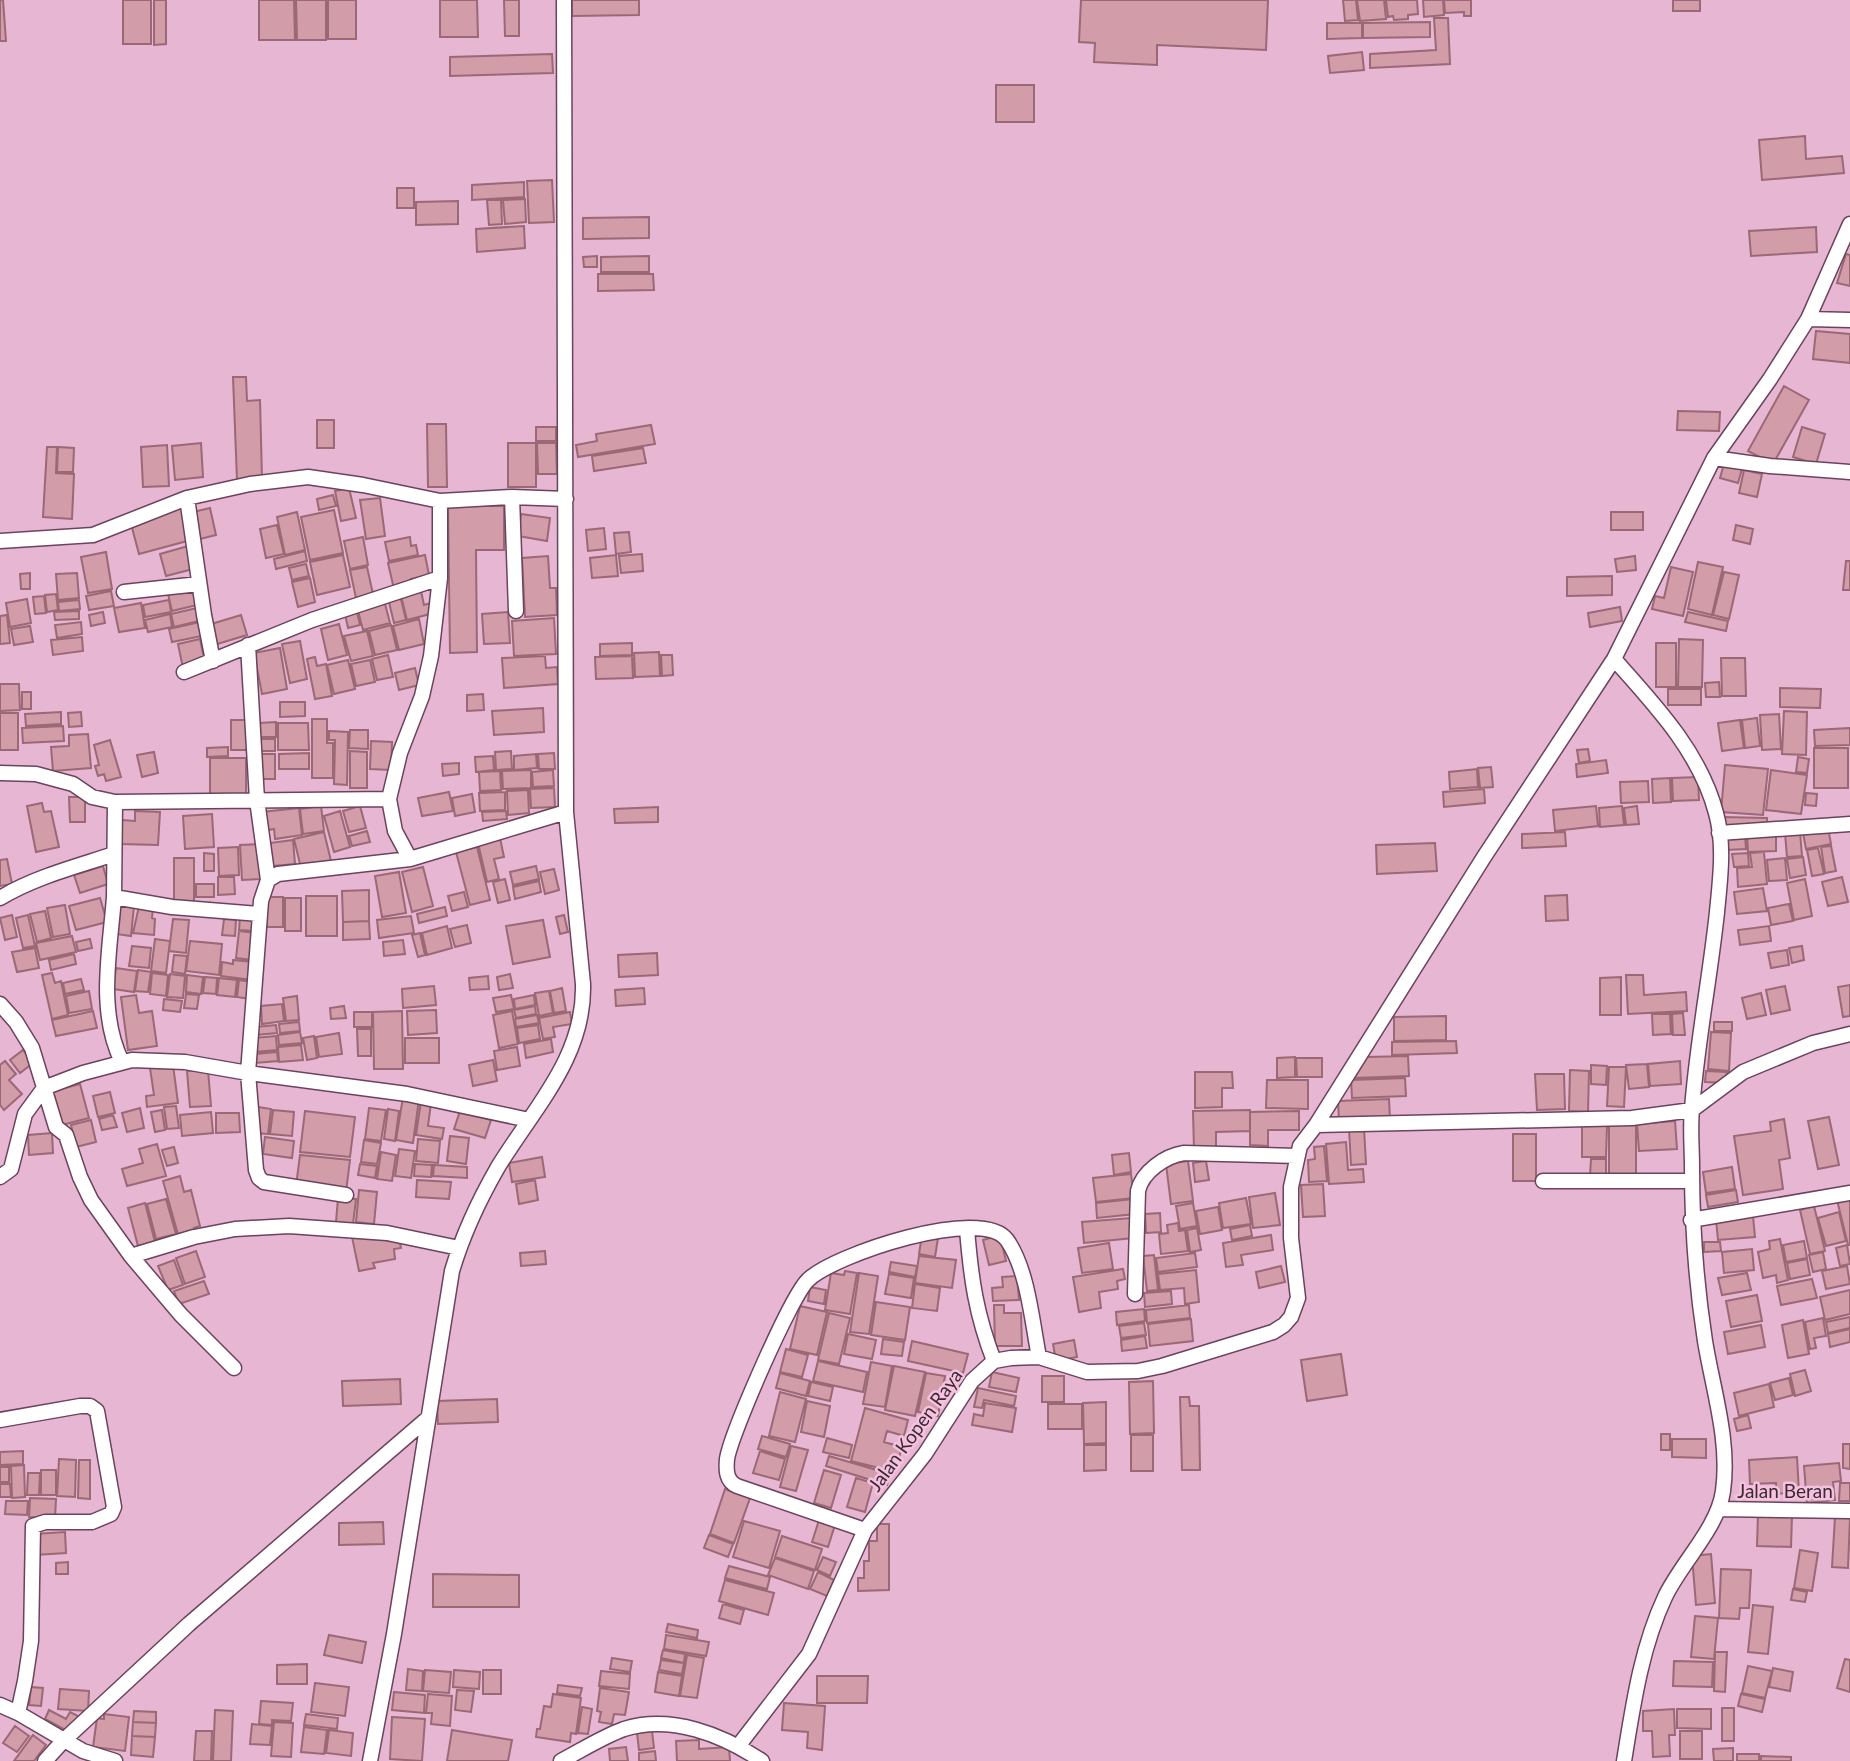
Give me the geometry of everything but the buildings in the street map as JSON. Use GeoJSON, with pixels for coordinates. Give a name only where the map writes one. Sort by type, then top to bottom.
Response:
{"type":"FeatureCollection","features":[{"type":"Feature","properties":{"kind":"street"},"geometry":{"type":"LineString","coordinates":[[370,1761],[394,1634],[447,1297],[459,1248],[486,1189],[570,1054],[582,1011],[583,984],[566,811],[564,0]]}},
{"type":"Feature","properties":{"kind":"street"},"geometry":{"type":"LineString","coordinates":[[967,1229],[977,1313],[994,1361],[1039,1357],[1087,1372],[1138,1371],[1201,1355],[1273,1332],[1284,1325],[1291,1317],[1298,1298],[1292,1238],[1291,1187],[1300,1146],[1614,659],[1714,458],[1770,379],[1808,318],[1850,224]]}},
{"type":"Feature","properties":{"kind":"street"},"geometry":{"type":"LineString","coordinates":[[1808,318],[1850,320]]}},
{"type":"Feature","properties":{"kind":"street"},"geometry":{"type":"LineString","coordinates":[[1714,458],[1770,466],[1850,472]]}},
{"type":"Feature","properties":{"kind":"street"},"geometry":{"type":"LineString","coordinates":[[0,541],[93,535],[109,531],[131,519],[187,498],[250,484],[308,477],[440,500],[512,497],[566,499]]}},
{"type":"Feature","properties":{"kind":"street"},"geometry":{"type":"LineString","coordinates":[[512,497],[516,611]]}},
{"type":"Feature","properties":{"kind":"street"},"geometry":{"type":"LineString","coordinates":[[187,498],[213,661]]}},
{"type":"Feature","properties":{"kind":"street"},"geometry":{"type":"LineString","coordinates":[[410,859],[395,831],[389,799],[400,753],[422,696],[431,656],[440,578],[440,500]]}},
{"type":"Feature","properties":{"kind":"street"},"geometry":{"type":"LineString","coordinates":[[184,671],[377,597],[440,578]]}},
{"type":"Feature","properties":{"kind":"street"},"geometry":{"type":"LineString","coordinates":[[124,592],[200,584]]}},
{"type":"Feature","properties":{"kind":"street"},"geometry":{"type":"LineString","coordinates":[[248,645],[257,800],[268,880],[258,914],[248,1073],[256,1170],[264,1182],[346,1195]]}},
{"type":"Feature","properties":{"kind":"street"},"geometry":{"type":"LineString","coordinates":[[1614,659],[1690,753],[1707,786],[1720,833],[1718,904],[1692,1110],[1691,1220],[1697,1284],[1724,1454],[1723,1489],[1720,1509],[1663,1601],[1641,1666],[1624,1761]]}},
{"type":"Feature","properties":{"kind":"street"},"geometry":{"type":"LineString","coordinates":[[0,773],[36,774],[73,784],[92,797],[115,802],[389,799]]}},
{"type":"Feature","properties":{"kind":"street"},"geometry":{"type":"LineString","coordinates":[[115,802],[114,897],[107,1014],[113,1043],[122,1062]]}},
{"type":"Feature","properties":{"kind":"street"},"geometry":{"type":"LineString","coordinates":[[268,880],[278,874],[292,871],[410,859],[566,811]]}},
{"type":"Feature","properties":{"kind":"street"},"geometry":{"type":"LineString","coordinates":[[1720,833],[1850,824]]}},
{"type":"Feature","properties":{"kind":"street"},"geometry":{"type":"LineString","coordinates":[[0,898],[43,877],[114,854]]}},
{"type":"Feature","properties":{"kind":"street"},"geometry":{"type":"LineString","coordinates":[[114,897],[172,907],[258,914]]}},
{"type":"Feature","properties":{"kind":"street"},"geometry":{"type":"LineString","coordinates":[[0,1004],[28,1040],[54,1121],[66,1135],[80,1177],[91,1199],[131,1256],[181,1315],[234,1368]]}},
{"type":"Feature","properties":{"kind":"street"},"geometry":{"type":"LineString","coordinates":[[1316,1125],[1632,1118],[1692,1110],[1743,1072],[1813,1042],[1850,1034]]}},
{"type":"Feature","properties":{"kind":"street"},"geometry":{"type":"LineString","coordinates":[[0,1177],[11,1169],[24,1114],[44,1088],[83,1073],[143,1059],[172,1060],[407,1094],[529,1120]]}},
{"type":"Feature","properties":{"kind":"street"},"geometry":{"type":"LineString","coordinates":[[1135,1294],[1138,1191],[1148,1173],[1168,1157],[1184,1153],[1297,1156]]}},
{"type":"Feature","properties":{"kind":"street"},"geometry":{"type":"LineString","coordinates":[[1543,1181],[1692,1181]]}},
{"type":"Feature","properties":{"kind":"street"},"geometry":{"type":"LineString","coordinates":[[1691,1220],[1850,1194]]}},
{"type":"Feature","properties":{"kind":"street"},"geometry":{"type":"LineString","coordinates":[[131,1256],[235,1228],[289,1226],[387,1233],[459,1248]]}},
{"type":"Feature","properties":{"kind":"street"},"geometry":{"type":"LineString","coordinates":[[864,1530],[734,1485],[729,1480],[727,1468],[732,1443],[790,1310],[807,1281],[821,1271],[850,1258],[935,1230],[996,1232],[1006,1238],[1022,1274],[1039,1357]]}},
{"type":"Feature","properties":{"kind":"street","name":"Jalan Kopen Raya"},"geometry":{"type":"LineString","coordinates":[[739,1745],[809,1654],[864,1530],[925,1454],[972,1381],[994,1361]]}},
{"type":"Feature","properties":{"kind":"street"},"geometry":{"type":"LineString","coordinates":[[0,1420],[80,1406],[90,1406],[97,1411],[114,1507],[111,1514],[92,1522],[45,1522],[33,1526],[31,1641],[18,1713]]}},
{"type":"Feature","properties":{"kind":"street"},"geometry":{"type":"LineString","coordinates":[[45,1761],[189,1624],[428,1418]]}},
{"type":"Feature","properties":{"kind":"street","name":"Jalan Beran"},"geometry":{"type":"LineString","coordinates":[[1720,1509],[1850,1511]]}},
{"type":"Feature","properties":{"kind":"street"},"geometry":{"type":"LineString","coordinates":[[0,1705],[83,1751],[115,1761]]}},
{"type":"Feature","properties":{"kind":"street"},"geometry":{"type":"LineString","coordinates":[[561,1761],[576,1757],[620,1731],[655,1725],[708,1732],[739,1745],[762,1761]]}}]}
